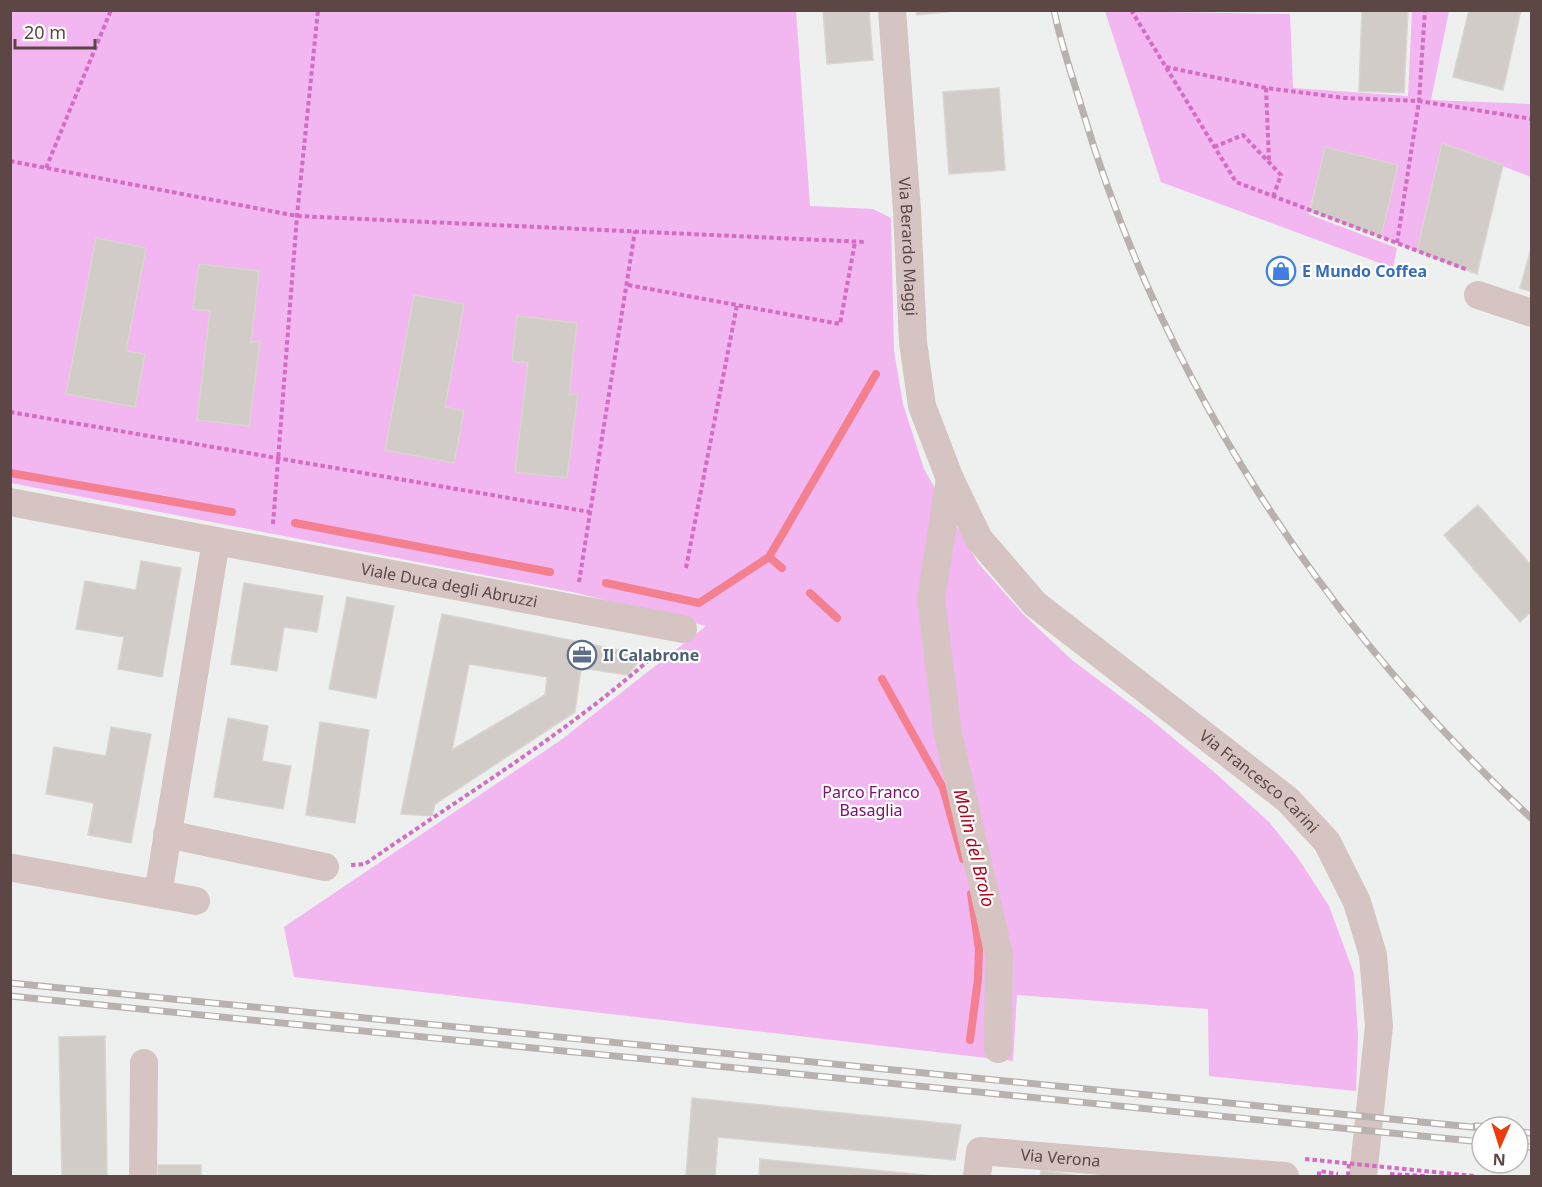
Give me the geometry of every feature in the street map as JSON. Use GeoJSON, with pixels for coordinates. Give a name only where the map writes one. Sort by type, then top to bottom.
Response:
{"type":"FeatureCollection","features":[{"type":"Feature","properties":{"kind":"street","name":"Via Berardo Maggi"},"geometry":{"type":"LineString","coordinates":[[892,10],[907,210],[913,342],[922,406],[950,479]]}},
{"type":"Feature","properties":{"kind":"street"},"geometry":{"type":"LineString","coordinates":[[1478,295],[1532,313]]}},
{"type":"Feature","properties":{"kind":"street"},"geometry":{"type":"LineString","coordinates":[[950,479],[931,599],[948,734],[999,955],[998,1049]]}},
{"type":"Feature","properties":{"kind":"street","name":"Via Francesco Carini"},"geometry":{"type":"LineString","coordinates":[[950,479],[979,538],[1035,604],[1288,800],[1327,842],[1357,902],[1373,955],[1379,1026],[1365,1171]]}},
{"type":"Feature","properties":{"kind":"street","name":"Viale Duca degli Abruzzi"},"geometry":{"type":"LineString","coordinates":[[10,502],[683,629]]}},
{"type":"Feature","properties":{"kind":"street"},"geometry":{"type":"LineString","coordinates":[[158,894],[216,541]]}},
{"type":"Feature","properties":{"kind":"street"},"geometry":{"type":"LineString","coordinates":[[167,834],[325,867]]}},
{"type":"Feature","properties":{"kind":"street"},"geometry":{"type":"LineString","coordinates":[[13,867],[196,901]]}},
{"type":"Feature","properties":{"kind":"street"},"geometry":{"type":"LineString","coordinates":[[143,1176],[144,1063]]}},
{"type":"Feature","properties":{"kind":"street","name":"Via Verona"},"geometry":{"type":"LineString","coordinates":[[978,1164],[1295,1168]]}},
{"type":"Feature","properties":{"kind":"path"},"geometry":{"type":"LineString","coordinates":[[46,168],[111,10]]}},
{"type":"Feature","properties":{"kind":"path"},"geometry":{"type":"LineString","coordinates":[[271,551],[297,216],[318,10]]}},
{"type":"Feature","properties":{"kind":"path"},"geometry":{"type":"LineString","coordinates":[[1131,10],[1236,182],[1477,274],[1478,295]]}},
{"type":"Feature","properties":{"kind":"path"},"geometry":{"type":"LineString","coordinates":[[1397,243],[1419,101],[1425,10]]}},
{"type":"Feature","properties":{"kind":"path"},"geometry":{"type":"LineString","coordinates":[[1166,67],[1266,88],[1345,98],[1419,101],[1532,119]]}},
{"type":"Feature","properties":{"kind":"path"},"geometry":{"type":"LineString","coordinates":[[1266,88],[1269,162]]}},
{"type":"Feature","properties":{"kind":"path"},"geometry":{"type":"LineString","coordinates":[[1214,147],[1243,135],[1281,175],[1274,197]]}},
{"type":"Feature","properties":{"kind":"path"},"geometry":{"type":"LineString","coordinates":[[10,161],[297,216],[865,242]]}},
{"type":"Feature","properties":{"kind":"path"},"geometry":{"type":"LineString","coordinates":[[575,608],[635,231]]}},
{"type":"Feature","properties":{"kind":"path"},"geometry":{"type":"LineString","coordinates":[[628,285],[840,324],[855,242]]}},
{"type":"Feature","properties":{"kind":"path"},"geometry":{"type":"LineString","coordinates":[[686,568],[737,305]]}},
{"type":"Feature","properties":{"kind":"path"},"geometry":{"type":"LineString","coordinates":[[10,412],[590,512]]}},
{"type":"Feature","properties":{"kind":"path"},"geometry":{"type":"LineString","coordinates":[[325,867],[365,864],[531,753],[623,684],[683,629]]}},
{"type":"Feature","properties":{"kind":"path"},"geometry":{"type":"LineString","coordinates":[[1295,1168],[1474,1176]]}},
{"type":"Feature","properties":{"kind":"path"},"geometry":{"type":"LineString","coordinates":[[1319,1176],[1319,1171],[1349,1176],[1365,1171],[1425,1176]]}},
{"type":"Feature","properties":{"kind":"green space","name":"Parco Franco Basaglia"},"geometry":{"type":"Polygon","coordinates":[[[10,11],[796,11],[810,206],[873,209],[891,218],[894,351],[903,404],[924,469],[978,563],[1023,614],[1072,660],[1149,718],[1214,772],[1269,822],[1298,858],[1329,906],[1354,974],[1358,1036],[1356,1091],[1209,1076],[1208,1009],[1017,995],[1013,1061],[294,977],[284,927],[561,740],[706,626],[577,593],[11,483],[10,11]]]}},
{"type":"Feature","properties":{"kind":"green space"},"geometry":{"type":"Polygon","coordinates":[[[1105,11],[1290,14],[1293,88],[1408,96],[1412,11],[1449,11],[1431,100],[1531,104],[1531,177],[1442,143],[1417,251],[1381,237],[1397,165],[1326,148],[1308,214],[1397,248],[1393,268],[1161,182],[1105,11]]]}},
{"type":"Feature","properties":{"kind":"building"},"geometry":{"type":"Polygon","coordinates":[[[823,10],[869,10],[873,60],[827,64],[823,10]]]}},
{"type":"Feature","properties":{"kind":"building"},"geometry":{"type":"Polygon","coordinates":[[[916,10],[964,10],[917,15],[916,10]]]}},
{"type":"Feature","properties":{"kind":"building"},"geometry":{"type":"Polygon","coordinates":[[[1362,10],[1408,10],[1404,93],[1359,91],[1362,10]]]}},
{"type":"Feature","properties":{"kind":"building"},"geometry":{"type":"Polygon","coordinates":[[[1469,10],[1521,10],[1503,90],[1453,77],[1469,10]]]}},
{"type":"Feature","properties":{"kind":"building"},"geometry":{"type":"Polygon","coordinates":[[[999,88],[1005,170],[949,174],[943,92],[999,88]]]}},
{"type":"Feature","properties":{"kind":"building"},"geometry":{"type":"Polygon","coordinates":[[[1442,143],[1503,165],[1477,274],[1417,251],[1442,143]]]}},
{"type":"Feature","properties":{"kind":"building"},"geometry":{"type":"Polygon","coordinates":[[[1325,147],[1398,165],[1381,237],[1310,211],[1325,147]]]}},
{"type":"Feature","properties":{"kind":"building"},"geometry":{"type":"Polygon","coordinates":[[[96,238],[146,248],[126,351],[145,354],[135,407],[66,394],[96,238]]]}},
{"type":"Feature","properties":{"kind":"building"},"geometry":{"type":"Polygon","coordinates":[[[1532,245],[1532,292],[1520,288],[1532,245]]]}},
{"type":"Feature","properties":{"kind":"building"},"geometry":{"type":"Polygon","coordinates":[[[199,264],[259,271],[251,343],[260,341],[249,426],[197,420],[210,311],[193,309],[199,264]]]}},
{"type":"Feature","properties":{"kind":"building"},"geometry":{"type":"Polygon","coordinates":[[[414,295],[464,304],[445,407],[464,411],[454,463],[385,450],[414,295]]]}},
{"type":"Feature","properties":{"kind":"building"},"geometry":{"type":"Polygon","coordinates":[[[517,316],[577,323],[569,395],[578,393],[567,478],[515,472],[528,363],[512,361],[517,316]]]}},
{"type":"Feature","properties":{"kind":"building"},"geometry":{"type":"Polygon","coordinates":[[[1478,505],[1532,566],[1532,611],[1520,622],[1444,535],[1478,505]]]}},
{"type":"Feature","properties":{"kind":"building"},"geometry":{"type":"Polygon","coordinates":[[[141,561],[181,568],[162,677],[118,669],[124,637],[76,629],[85,581],[136,590],[141,561]]]}},
{"type":"Feature","properties":{"kind":"building"},"geometry":{"type":"Polygon","coordinates":[[[244,583],[323,596],[317,632],[284,627],[277,671],[231,664],[244,583]]]}},
{"type":"Feature","properties":{"kind":"building"},"geometry":{"type":"Polygon","coordinates":[[[347,597],[394,606],[376,698],[329,689],[347,597]]]}},
{"type":"Feature","properties":{"kind":"building"},"geometry":{"type":"Polygon","coordinates":[[[442,614],[644,655],[628,675],[581,668],[575,712],[435,804],[432,816],[401,814],[442,614]],[[469,664],[452,750],[545,695],[547,677],[469,664]]]}},
{"type":"Feature","properties":{"kind":"building"},"geometry":{"type":"Polygon","coordinates":[[[228,718],[268,726],[262,761],[291,766],[283,809],[214,797],[228,718]]]}},
{"type":"Feature","properties":{"kind":"building"},"geometry":{"type":"Polygon","coordinates":[[[320,722],[369,730],[355,823],[306,815],[320,722]]]}},
{"type":"Feature","properties":{"kind":"building"},"geometry":{"type":"Polygon","coordinates":[[[111,727],[151,734],[131,843],[88,835],[94,803],[46,794],[54,747],[106,756],[111,727]]]}},
{"type":"Feature","properties":{"kind":"building"},"geometry":{"type":"Polygon","coordinates":[[[105,1036],[107,1176],[62,1176],[59,1037],[105,1036]]]}},
{"type":"Feature","properties":{"kind":"building"},"geometry":{"type":"Polygon","coordinates":[[[692,1098],[961,1125],[955,1160],[718,1137],[715,1176],[686,1176],[692,1098]]]}},
{"type":"Feature","properties":{"kind":"building"},"geometry":{"type":"Polygon","coordinates":[[[760,1159],[934,1176],[759,1176],[760,1159]]]}},
{"type":"Feature","properties":{"kind":"building"},"geometry":{"type":"Polygon","coordinates":[[[158,1165],[201,1165],[201,1176],[158,1176],[158,1165]]]}},
{"type":"Feature","properties":{"kind":"building"},"geometry":{"type":"Polygon","coordinates":[[[1041,1170],[1080,1176],[1040,1176],[1041,1170]]]}},
{"type":"Feature","properties":{"kind":"waterway","name":"Molin del Brolo"},"geometry":{"type":"LineString","coordinates":[[782,568],[769,557],[876,374]]}},
{"type":"Feature","properties":{"kind":"waterway"},"geometry":{"type":"LineString","coordinates":[[10,473],[232,512]]}},
{"type":"Feature","properties":{"kind":"waterway"},"geometry":{"type":"LineString","coordinates":[[295,523],[550,572]]}},
{"type":"Feature","properties":{"kind":"waterway"},"geometry":{"type":"LineString","coordinates":[[606,583],[699,603],[769,557]]}},
{"type":"Feature","properties":{"kind":"waterway","name":"Molin del Brolo"},"geometry":{"type":"LineString","coordinates":[[810,593],[837,618]]}},
{"type":"Feature","properties":{"kind":"waterway","name":"Molin del Brolo"},"geometry":{"type":"LineString","coordinates":[[882,679],[943,788],[963,859]]}},
{"type":"Feature","properties":{"kind":"waterway","name":"Molin del Brolo"},"geometry":{"type":"LineString","coordinates":[[970,1040],[978,979],[979,949],[971,894]]}},
{"type":"Feature","properties":{"kind":"railway"},"geometry":{"type":"LineString","coordinates":[[1054,10],[1083,112],[1117,213],[1158,310],[1206,405],[1260,496],[1320,583],[1386,666],[1457,745],[1532,819]]}},
{"type":"Feature","properties":{"kind":"railway"},"geometry":{"type":"LineString","coordinates":[[10,983],[1470,1127]]}},
{"type":"Feature","properties":{"kind":"railway"},"geometry":{"type":"LineString","coordinates":[[10,996],[1470,1141]]}},
{"type":"Feature","properties":{"kind":"place","name":"E Mundo Coffea"},"geometry":{"type":"Point","coordinates":[1281,271]}},
{"type":"Feature","properties":{"kind":"place","name":"Il Calabrone"},"geometry":{"type":"Point","coordinates":[582,655]}}]}
